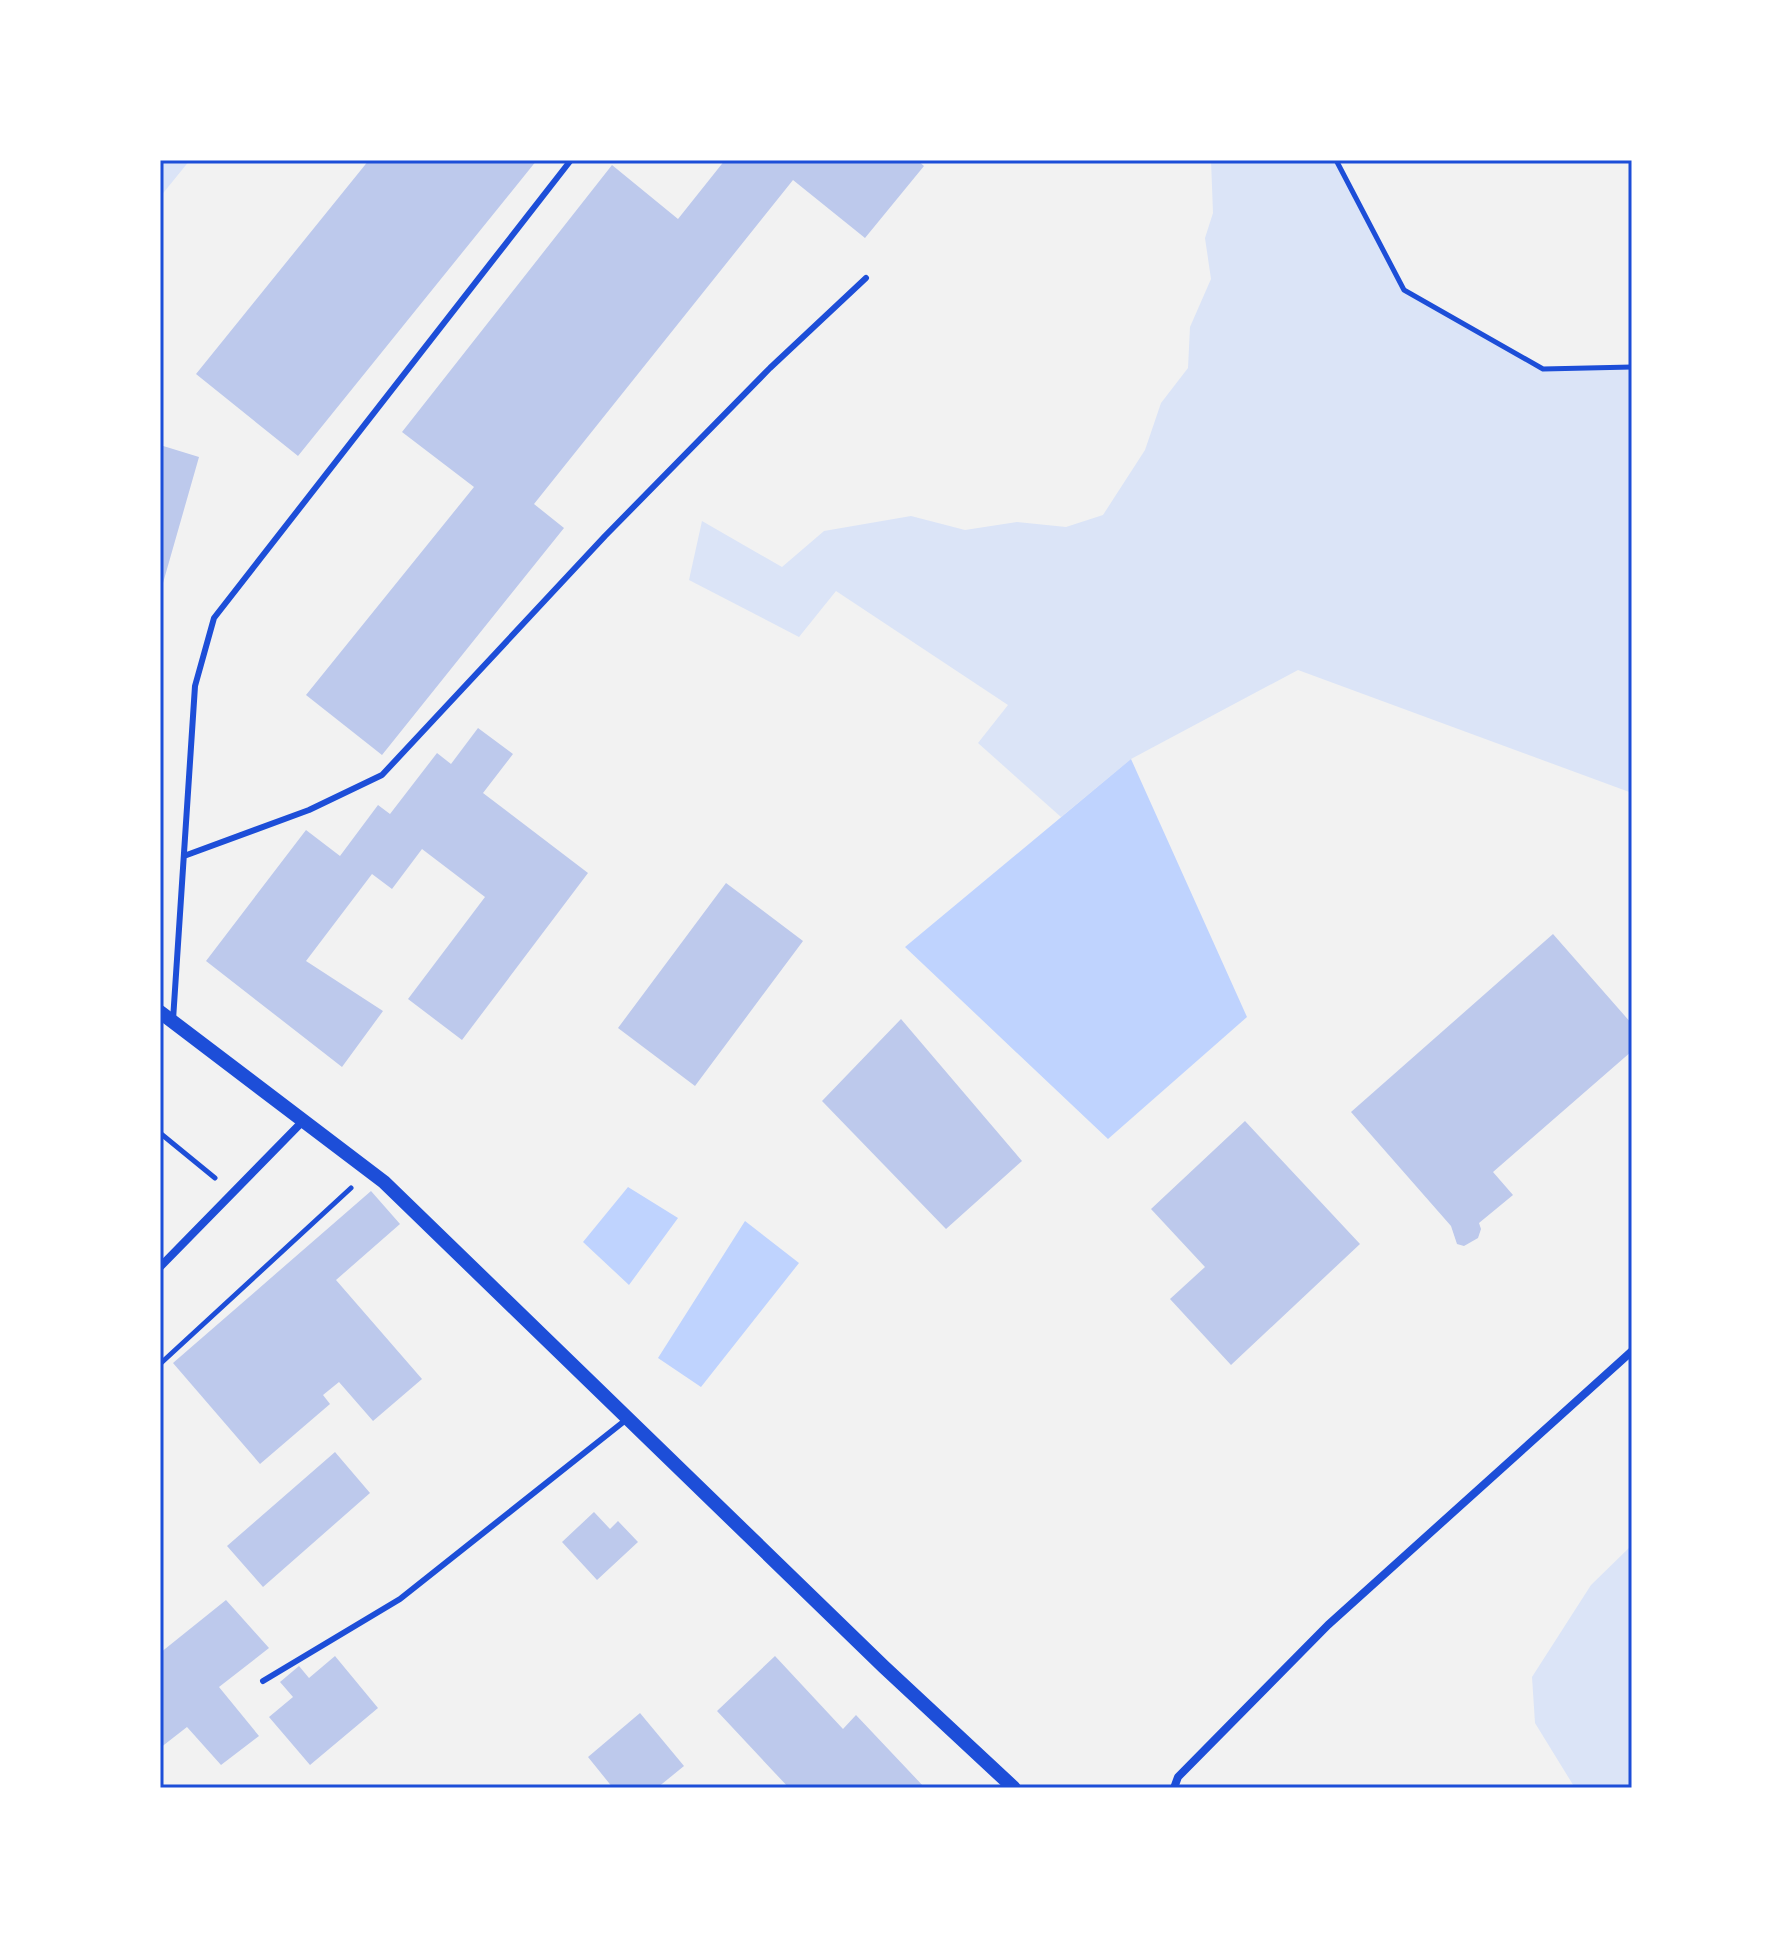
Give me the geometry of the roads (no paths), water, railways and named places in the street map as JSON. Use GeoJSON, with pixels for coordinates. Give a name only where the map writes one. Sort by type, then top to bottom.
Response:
{"type":"FeatureCollection","features":[{"type":"Feature","properties":{"kind":"street"},"geometry":{"type":"LineString","coordinates":[[160,1012],[369,1171],[629,1416],[884,1667],[1014,1788]]}},
{"type":"Feature","properties":{"kind":"street"},"geometry":{"type":"LineString","coordinates":[[160,1267],[303,1121]]}},
{"type":"Feature","properties":{"kind":"street"},"geometry":{"type":"LineString","coordinates":[[1174,1788],[1178,1777],[1328,1625],[1632,1351]]}},
{"type":"Feature","properties":{"kind":"lane"},"geometry":{"type":"LineString","coordinates":[[173,1024],[195,686],[214,618],[571,160]]}},
{"type":"Feature","properties":{"kind":"lane"},"geometry":{"type":"LineString","coordinates":[[184,856],[309,810],[382,775],[605,536],[770,368],[866,278]]}},
{"type":"Feature","properties":{"kind":"lane"},"geometry":{"type":"LineString","coordinates":[[263,1681],[400,1599],[629,1416]]}},
{"type":"Feature","properties":{"kind":"water"},"geometry":{"type":"Polygon","coordinates":[[[1131,759],[1247,1017],[1108,1139],[905,947],[1131,759]]]}},
{"type":"Feature","properties":{"kind":"water"},"geometry":{"type":"Polygon","coordinates":[[[628,1187],[678,1218],[629,1285],[583,1242],[628,1187]]]}},
{"type":"Feature","properties":{"kind":"water"},"geometry":{"type":"Polygon","coordinates":[[[745,1221],[799,1263],[701,1387],[658,1358],[745,1221]]]}}]}
